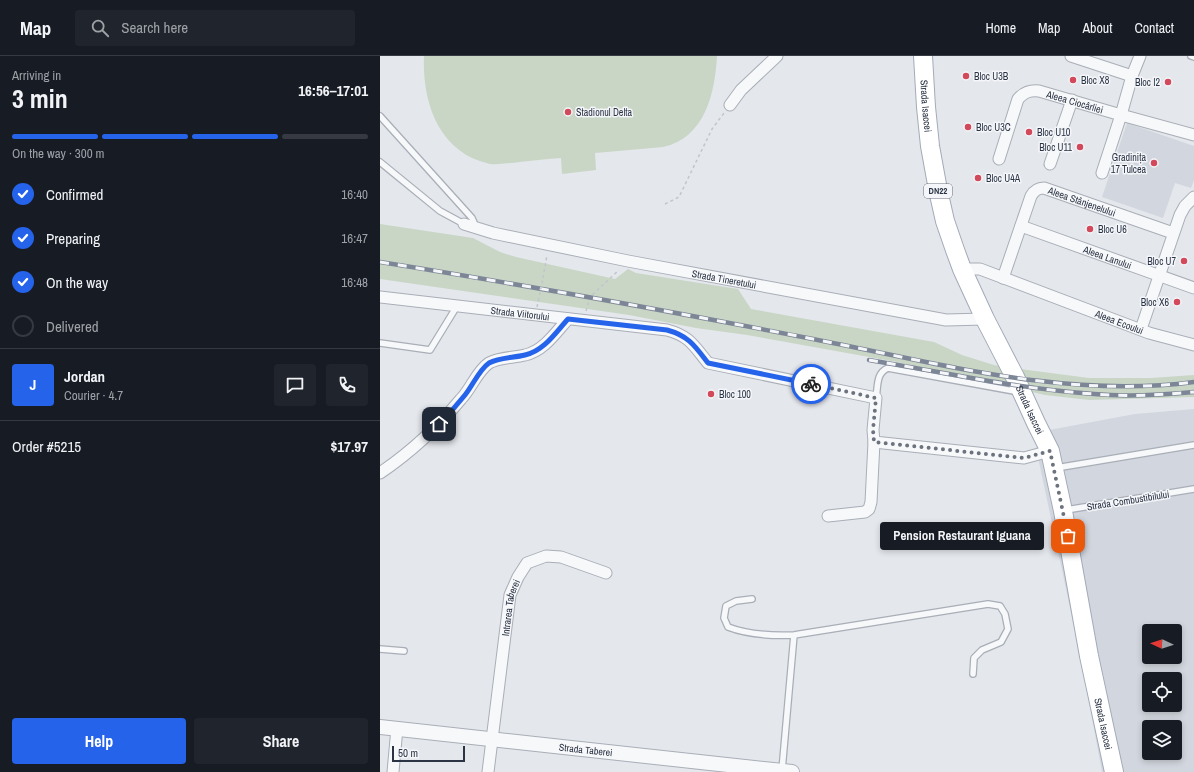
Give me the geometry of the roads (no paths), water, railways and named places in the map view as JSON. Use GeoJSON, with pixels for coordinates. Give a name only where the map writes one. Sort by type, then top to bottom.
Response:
{"type":"FeatureCollection","features":[{"type":"Feature","properties":{"kind":"main road","name":"Strada Isaccei"},"geometry":{"type":"LineString","coordinates":[[923,56],[930,146],[938,190],[946,221],[962,269],[1050,451],[1114,772]]}},
{"type":"Feature","properties":{"kind":"street"},"geometry":{"type":"LineString","coordinates":[[730,105],[741,90],[777,56]]}},
{"type":"Feature","properties":{"kind":"street"},"geometry":{"type":"LineString","coordinates":[[1071,56],[1132,76]]}},
{"type":"Feature","properties":{"kind":"street"},"geometry":{"type":"LineString","coordinates":[[1102,173],[1132,76],[1140,56]]}},
{"type":"Feature","properties":{"kind":"street","name":"Aleea Ciocârliei"},"geometry":{"type":"LineString","coordinates":[[999,158],[1018,99],[1022,94],[1033,90],[1039,90],[1194,135]]}},
{"type":"Feature","properties":{"kind":"street"},"geometry":{"type":"LineString","coordinates":[[1050,164],[1072,100]]}},
{"type":"Feature","properties":{"kind":"street","name":"Aleea Stânjenelului"},"geometry":{"type":"LineString","coordinates":[[1021,226],[1031,196],[1037,189],[1044,188],[1173,233]]}},
{"type":"Feature","properties":{"kind":"street","name":"Aleea Ecoului"},"geometry":{"type":"LineString","coordinates":[[962,269],[980,269],[1141,329],[1180,215],[1185,206],[1193,199]]}},
{"type":"Feature","properties":{"kind":"street","name":"Strada Tineretului"},"geometry":{"type":"LineString","coordinates":[[464,224],[493,233],[628,262],[946,320],[985,319]]}},
{"type":"Feature","properties":{"kind":"street"},"geometry":{"type":"LineString","coordinates":[[1003,278],[1021,226]]}},
{"type":"Feature","properties":{"kind":"street","name":"Aleea Lanului"},"geometry":{"type":"LineString","coordinates":[[1021,226],[1194,288]]}},
{"type":"Feature","properties":{"kind":"street","name":"Strada Viitorului"},"geometry":{"type":"LineString","coordinates":[[380,297],[667,330],[677,333],[691,341],[708,363],[876,398]]}},
{"type":"Feature","properties":{"kind":"street"},"geometry":{"type":"LineString","coordinates":[[380,473],[397,462],[429,435],[465,395],[484,368],[490,363],[500,359],[526,355],[536,351],[546,344],[568,319]]}},
{"type":"Feature","properties":{"kind":"street"},"geometry":{"type":"LineString","coordinates":[[1141,329],[1149,334],[1194,345]]}},
{"type":"Feature","properties":{"kind":"street"},"geometry":{"type":"LineString","coordinates":[[828,516],[865,512],[869,509],[871,502],[874,442],[873,430],[876,398]]}},
{"type":"Feature","properties":{"kind":"street"},"geometry":{"type":"LineString","coordinates":[[874,442],[1024,458],[1050,451]]}},
{"type":"Feature","properties":{"kind":"street","name":"Intrarea Taberei"},"geometry":{"type":"LineString","coordinates":[[488,772],[510,595],[518,577],[527,563],[546,556],[561,557],[606,573]]}},
{"type":"Feature","properties":{"kind":"street","name":"Strada Taberei"},"geometry":{"type":"LineString","coordinates":[[380,727],[787,771]]}},
{"type":"Feature","properties":{"kind":"street"},"geometry":{"type":"LineString","coordinates":[[393,772],[397,728]]}},
{"type":"Feature","properties":{"kind":"lane"},"geometry":{"type":"LineString","coordinates":[[380,116],[472,218],[476,227]]}},
{"type":"Feature","properties":{"kind":"lane"},"geometry":{"type":"LineString","coordinates":[[380,162],[440,211],[464,224]]}},
{"type":"Feature","properties":{"kind":"lane"},"geometry":{"type":"LineString","coordinates":[[380,344],[430,350],[457,306]]}},
{"type":"Feature","properties":{"kind":"lane"},"geometry":{"type":"LineString","coordinates":[[876,398],[880,374],[882,370],[888,368],[1022,393]]}},
{"type":"Feature","properties":{"kind":"lane"},"geometry":{"type":"LineString","coordinates":[[1054,468],[1194,445]]}},
{"type":"Feature","properties":{"kind":"lane","name":"Strada Combustibilului"},"geometry":{"type":"LineString","coordinates":[[1063,511],[1194,489]]}},
{"type":"Feature","properties":{"kind":"lane"},"geometry":{"type":"LineString","coordinates":[[752,599],[736,601],[726,606],[724,618],[728,627],[741,632],[771,636],[794,635],[988,604],[1000,606],[1005,614],[1008,629],[1001,642],[982,650],[974,658],[973,674]]}},
{"type":"Feature","properties":{"kind":"lane"},"geometry":{"type":"LineString","coordinates":[[787,771],[794,635]]}},
{"type":"Feature","properties":{"kind":"lane"},"geometry":{"type":"LineString","coordinates":[[380,649],[404,651]]}},
{"type":"Feature","properties":{"kind":"railway"},"geometry":{"type":"LineString","coordinates":[[380,262],[651,308],[1002,376],[1098,386],[1146,386],[1194,382]]}},
{"type":"Feature","properties":{"kind":"railway"},"geometry":{"type":"LineString","coordinates":[[869,360],[1009,384],[1066,392],[1106,395],[1157,395],[1194,392]]}},
{"type":"Feature","properties":{"kind":"place","name":"Bloc U3B"},"geometry":{"type":"Point","coordinates":[966,76]}},
{"type":"Feature","properties":{"kind":"place","name":"Bloc X8"},"geometry":{"type":"Point","coordinates":[1073,80]}},
{"type":"Feature","properties":{"kind":"place","name":"Bloc I2"},"geometry":{"type":"Point","coordinates":[1168,82]}},
{"type":"Feature","properties":{"kind":"place","name":"Stadionul Delta"},"geometry":{"type":"Point","coordinates":[568,112]}},
{"type":"Feature","properties":{"kind":"place","name":"Bloc U3C"},"geometry":{"type":"Point","coordinates":[968,127]}},
{"type":"Feature","properties":{"kind":"place","name":"Bloc U10"},"geometry":{"type":"Point","coordinates":[1029,132]}},
{"type":"Feature","properties":{"kind":"place","name":"Bloc U11"},"geometry":{"type":"Point","coordinates":[1080,147]}},
{"type":"Feature","properties":{"kind":"place","name":"Gradinița 17 Tulcea"},"geometry":{"type":"Point","coordinates":[1154,163]}},
{"type":"Feature","properties":{"kind":"place","name":"Bloc U4A"},"geometry":{"type":"Point","coordinates":[978,178]}},
{"type":"Feature","properties":{"kind":"place","name":"Bloc U6"},"geometry":{"type":"Point","coordinates":[1090,229]}},
{"type":"Feature","properties":{"kind":"place","name":"Bloc U7"},"geometry":{"type":"Point","coordinates":[1184,261]}},
{"type":"Feature","properties":{"kind":"place","name":"Bloc X6"},"geometry":{"type":"Point","coordinates":[1177,302]}},
{"type":"Feature","properties":{"kind":"place","name":"Bloc 100"},"geometry":{"type":"Point","coordinates":[711,394]}},
{"type":"Feature","properties":{"kind":"place","name":"Pension Restaurant Iguana"},"geometry":{"type":"Point","coordinates":[1068,536]}}]}
